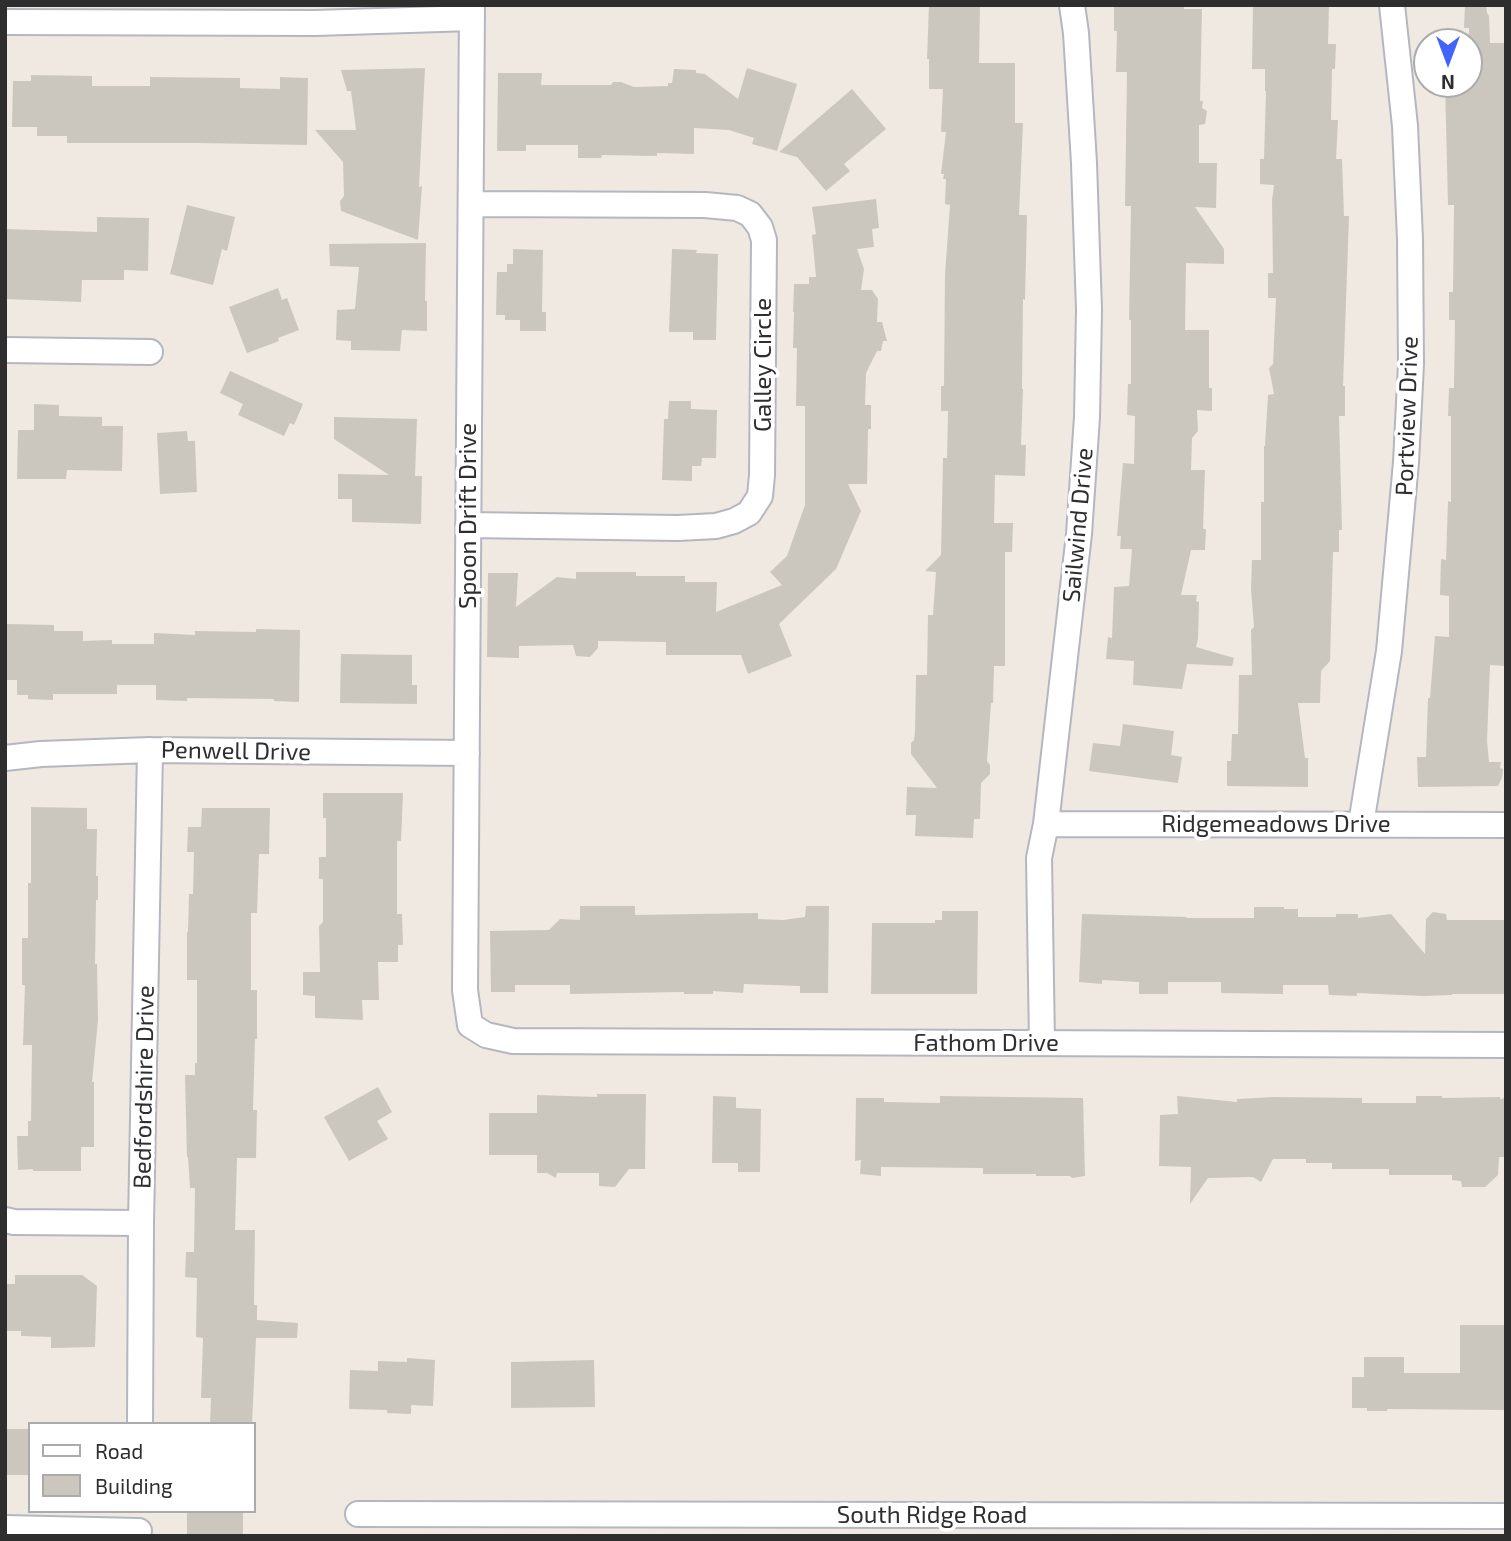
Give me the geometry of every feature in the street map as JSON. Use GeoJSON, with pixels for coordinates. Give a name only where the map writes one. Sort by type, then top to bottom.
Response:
{"type":"FeatureCollection","features":[{"type":"Feature","properties":{"kind":"street","name":"Sailwind Drive"},"geometry":{"type":"LineString","coordinates":[[1042,1043],[1039,858],[1046,824],[1079,534],[1087,417],[1089,310],[1085,177],[1072,5]]}},
{"type":"Feature","properties":{"kind":"street","name":"Portview Drive"},"geometry":{"type":"LineString","coordinates":[[1360,824],[1390,651],[1404,489],[1411,364],[1410,239],[1405,126],[1392,5]]}},
{"type":"Feature","properties":{"kind":"street"},"geometry":{"type":"LineString","coordinates":[[5,22],[157,14],[316,23],[472,12]]}},
{"type":"Feature","properties":{"kind":"street","name":"Spoon Drift Drive"},"geometry":{"type":"LineString","coordinates":[[470,1026],[465,990],[472,12]]}},
{"type":"Feature","properties":{"kind":"street","name":"Galley Circle"},"geometry":{"type":"LineString","coordinates":[[468,525],[716,527],[734,522],[749,513],[760,496],[762,475],[764,240],[760,226],[750,214],[737,208],[705,205],[471,204]]}},
{"type":"Feature","properties":{"kind":"street"},"geometry":{"type":"LineString","coordinates":[[5,351],[150,352]]}},
{"type":"Feature","properties":{"kind":"street","name":"Penwell Drive"},"geometry":{"type":"LineString","coordinates":[[5,758],[150,750],[467,753]]}},
{"type":"Feature","properties":{"kind":"street","name":"Bedfordshire Drive"},"geometry":{"type":"LineString","coordinates":[[140,1422],[150,750]]}},
{"type":"Feature","properties":{"kind":"street","name":"Ridgemeadows Drive"},"geometry":{"type":"LineString","coordinates":[[1046,824],[1506,825]]}},
{"type":"Feature","properties":{"kind":"street","name":"Fathom Drive"},"geometry":{"type":"LineString","coordinates":[[470,1026],[486,1035],[513,1041],[1506,1045]]}},
{"type":"Feature","properties":{"kind":"street"},"geometry":{"type":"LineString","coordinates":[[5,1220],[141,1223]]}},
{"type":"Feature","properties":{"kind":"street","name":"South Ridge Road"},"geometry":{"type":"LineString","coordinates":[[358,1514],[1506,1516]]}},
{"type":"Feature","properties":{"kind":"street"},"geometry":{"type":"LineString","coordinates":[[5,1528],[139,1526]]}},
{"type":"Feature","properties":{"kind":"building"},"geometry":{"type":"Polygon","coordinates":[[[929,5],[980,5],[979,63],[1015,63],[1015,123],[1023,123],[1019,215],[1027,215],[1021,445],[1026,445],[1025,476],[995,475],[994,523],[1013,523],[1012,552],[1005,552],[1005,666],[994,666],[987,761],[990,774],[981,783],[980,819],[974,819],[973,838],[915,836],[916,815],[906,815],[907,787],[937,788],[911,754],[911,743],[915,732],[916,675],[927,675],[928,615],[933,615],[936,572],[925,571],[941,555],[943,458],[947,458],[948,411],[941,411],[941,386],[944,386],[945,274],[950,205],[945,204],[946,179],[943,179],[944,174],[941,174],[946,132],[941,132],[943,89],[929,89],[929,5]]]}},
{"type":"Feature","properties":{"kind":"building"},"geometry":{"type":"Polygon","coordinates":[[[1114,5],[1184,5],[1184,9],[1202,9],[1200,101],[1203,101],[1202,108],[1207,111],[1205,124],[1199,125],[1199,163],[1217,163],[1216,208],[1195,207],[1224,249],[1224,264],[1186,263],[1185,330],[1209,330],[1209,388],[1212,388],[1212,411],[1197,410],[1198,431],[1192,438],[1191,470],[1205,470],[1205,550],[1191,550],[1181,595],[1197,595],[1196,601],[1199,602],[1196,647],[1234,658],[1232,666],[1187,664],[1182,689],[1133,685],[1134,661],[1106,659],[1108,637],[1112,638],[1114,587],[1129,586],[1132,549],[1120,549],[1121,536],[1117,536],[1123,463],[1134,464],[1135,416],[1127,415],[1128,384],[1131,384],[1131,206],[1125,206],[1127,72],[1116,72],[1117,31],[1114,31],[1114,5]]]}},
{"type":"Feature","properties":{"kind":"building"},"geometry":{"type":"Polygon","coordinates":[[[1253,5],[1329,5],[1328,44],[1336,44],[1335,69],[1332,69],[1331,120],[1338,120],[1336,159],[1342,159],[1344,216],[1349,216],[1343,386],[1345,416],[1339,416],[1342,530],[1339,530],[1339,552],[1333,552],[1330,661],[1321,671],[1320,703],[1298,703],[1305,758],[1308,758],[1308,787],[1227,786],[1227,761],[1231,761],[1232,734],[1238,734],[1239,675],[1252,675],[1252,560],[1261,560],[1264,446],[1268,395],[1274,394],[1269,368],[1273,364],[1276,298],[1268,298],[1268,273],[1273,273],[1274,185],[1260,184],[1260,159],[1264,159],[1266,91],[1265,69],[1252,69],[1253,5]]]}},
{"type":"Feature","properties":{"kind":"building"},"geometry":{"type":"Polygon","coordinates":[[[1465,5],[1486,5],[1490,43],[1506,43],[1506,666],[1490,665],[1487,741],[1489,762],[1501,762],[1500,768],[1503,769],[1498,786],[1418,787],[1417,757],[1426,757],[1428,698],[1435,636],[1449,637],[1449,596],[1440,595],[1441,559],[1446,560],[1448,501],[1451,502],[1451,416],[1448,416],[1449,388],[1454,388],[1455,320],[1449,320],[1449,292],[1453,292],[1454,205],[1448,205],[1445,98],[1483,98],[1483,28],[1464,28],[1465,5]]]}},
{"type":"Feature","properties":{"kind":"building"},"geometry":{"type":"Polygon","coordinates":[[[425,68],[418,240],[341,211],[340,201],[344,196],[343,162],[315,130],[356,130],[351,91],[347,91],[341,70],[425,68]]]}},
{"type":"Feature","properties":{"kind":"building"},"geometry":{"type":"Polygon","coordinates":[[[747,68],[797,84],[777,151],[752,144],[754,138],[729,130],[694,128],[694,154],[657,153],[657,156],[602,155],[601,158],[578,158],[578,145],[526,145],[526,151],[497,151],[498,73],[542,73],[541,85],[611,85],[613,82],[621,82],[634,87],[668,86],[668,83],[672,83],[674,69],[696,70],[696,73],[705,74],[738,99],[747,68]]]}},
{"type":"Feature","properties":{"kind":"building"},"geometry":{"type":"Polygon","coordinates":[[[31,75],[92,76],[92,86],[150,86],[150,77],[240,78],[240,88],[280,89],[280,77],[308,78],[307,145],[67,143],[67,136],[37,136],[37,127],[12,127],[13,81],[31,81],[31,75]]]}},
{"type":"Feature","properties":{"kind":"building"},"geometry":{"type":"Polygon","coordinates":[[[852,89],[886,129],[844,164],[850,171],[826,191],[797,157],[779,152],[852,89]]]}},
{"type":"Feature","properties":{"kind":"building"},"geometry":{"type":"Polygon","coordinates":[[[876,199],[879,228],[872,229],[874,247],[857,249],[864,269],[861,290],[872,290],[878,299],[877,322],[882,322],[887,341],[883,341],[881,351],[877,351],[866,373],[865,405],[871,405],[867,484],[848,484],[861,511],[836,569],[779,624],[792,656],[748,674],[741,655],[666,655],[666,642],[598,641],[598,648],[590,657],[576,656],[573,645],[519,646],[519,658],[487,657],[488,573],[518,573],[516,607],[557,577],[576,579],[576,572],[636,572],[636,576],[685,576],[685,582],[717,582],[716,612],[782,585],[770,572],[787,556],[805,505],[805,406],[796,406],[797,348],[793,348],[793,312],[794,284],[809,284],[809,277],[816,277],[812,235],[816,234],[812,207],[876,199]]]}},
{"type":"Feature","properties":{"kind":"building"},"geometry":{"type":"Polygon","coordinates":[[[187,205],[235,217],[227,251],[222,249],[213,285],[170,274],[187,205]]]}},
{"type":"Feature","properties":{"kind":"building"},"geometry":{"type":"Polygon","coordinates":[[[97,217],[149,218],[148,271],[124,270],[124,280],[82,280],[81,302],[5,299],[5,229],[97,232],[97,217]]]}},
{"type":"Feature","properties":{"kind":"building"},"geometry":{"type":"Polygon","coordinates":[[[426,243],[427,331],[402,330],[400,351],[351,350],[351,341],[336,340],[337,310],[355,309],[359,267],[330,266],[329,244],[426,243]]]}},
{"type":"Feature","properties":{"kind":"building"},"geometry":{"type":"Polygon","coordinates":[[[513,249],[543,250],[542,312],[546,312],[546,331],[520,331],[520,320],[505,320],[505,315],[496,315],[497,272],[507,272],[507,264],[513,264],[513,249]]]}},
{"type":"Feature","properties":{"kind":"building"},"geometry":{"type":"Polygon","coordinates":[[[672,249],[718,254],[716,340],[693,340],[693,332],[669,332],[672,249]]]}},
{"type":"Feature","properties":{"kind":"building"},"geometry":{"type":"Polygon","coordinates":[[[278,288],[282,300],[287,298],[299,330],[247,353],[229,307],[278,288]]]}},
{"type":"Feature","properties":{"kind":"building"},"geometry":{"type":"Polygon","coordinates":[[[230,371],[303,404],[294,425],[290,423],[284,436],[238,415],[243,404],[220,393],[230,371]]]}},
{"type":"Feature","properties":{"kind":"building"},"geometry":{"type":"Polygon","coordinates":[[[669,401],[691,401],[691,409],[717,410],[716,458],[702,458],[701,466],[692,466],[692,481],[662,480],[664,419],[668,419],[669,401]]]}},
{"type":"Feature","properties":{"kind":"building"},"geometry":{"type":"Polygon","coordinates":[[[34,404],[59,405],[59,416],[102,417],[102,426],[123,426],[122,471],[67,470],[66,479],[17,479],[18,430],[34,430],[34,404]]]}},
{"type":"Feature","properties":{"kind":"building"},"geometry":{"type":"Polygon","coordinates":[[[334,417],[417,419],[415,476],[422,476],[421,524],[352,522],[352,499],[338,499],[338,474],[389,475],[334,439],[334,417]]]}},
{"type":"Feature","properties":{"kind":"building"},"geometry":{"type":"Polygon","coordinates":[[[187,431],[188,441],[195,441],[197,492],[160,494],[157,433],[187,431]]]}},
{"type":"Feature","properties":{"kind":"building"},"geometry":{"type":"Polygon","coordinates":[[[7,624],[54,625],[54,631],[83,631],[83,641],[112,640],[112,644],[154,644],[154,633],[195,635],[195,631],[300,630],[299,702],[274,699],[156,700],[156,685],[117,685],[117,694],[53,694],[53,700],[28,699],[28,695],[17,695],[17,680],[6,680],[7,624]]]}},
{"type":"Feature","properties":{"kind":"building"},"geometry":{"type":"Polygon","coordinates":[[[341,654],[412,655],[412,685],[417,685],[417,704],[340,703],[341,654]]]}},
{"type":"Feature","properties":{"kind":"building"},"geometry":{"type":"Polygon","coordinates":[[[1123,724],[1174,731],[1171,755],[1182,757],[1178,783],[1089,771],[1093,743],[1120,746],[1123,724]]]}},
{"type":"Feature","properties":{"kind":"building"},"geometry":{"type":"Polygon","coordinates":[[[323,793],[403,793],[401,841],[397,841],[397,914],[402,914],[403,945],[398,945],[398,962],[378,962],[379,1000],[362,1000],[363,1020],[315,1018],[315,996],[303,995],[303,972],[320,972],[319,926],[323,922],[323,879],[319,879],[319,857],[326,857],[323,793]]]}},
{"type":"Feature","properties":{"kind":"building"},"geometry":{"type":"Polygon","coordinates":[[[31,807],[87,808],[87,829],[97,829],[95,964],[98,1020],[92,1082],[94,1147],[81,1147],[81,1171],[18,1170],[17,1136],[28,1136],[28,1121],[31,1121],[32,1045],[23,1045],[25,985],[22,985],[22,938],[28,938],[31,807]]]}},
{"type":"Feature","properties":{"kind":"building"},"geometry":{"type":"Polygon","coordinates":[[[202,808],[270,808],[269,854],[259,854],[257,913],[251,913],[251,990],[257,990],[253,1110],[257,1110],[256,1158],[237,1158],[235,1230],[255,1230],[254,1305],[257,1305],[257,1320],[298,1323],[297,1338],[256,1338],[252,1422],[210,1422],[211,1398],[201,1398],[203,1338],[196,1337],[197,1278],[185,1277],[186,1252],[194,1252],[195,1188],[190,1188],[187,1157],[185,1075],[195,1075],[197,1063],[197,980],[187,980],[189,894],[193,894],[194,852],[187,852],[188,827],[201,827],[202,808]]]}},
{"type":"Feature","properties":{"kind":"building"},"geometry":{"type":"Polygon","coordinates":[[[580,906],[635,906],[635,915],[758,913],[758,919],[783,920],[805,917],[806,906],[829,906],[828,993],[800,993],[800,986],[744,984],[743,993],[713,991],[713,994],[570,994],[570,985],[515,985],[515,992],[491,992],[490,931],[549,930],[560,919],[580,920],[580,906]]]}},
{"type":"Feature","properties":{"kind":"building"},"geometry":{"type":"Polygon","coordinates":[[[1254,907],[1298,909],[1298,917],[1358,914],[1358,918],[1391,914],[1425,954],[1426,919],[1433,912],[1446,914],[1447,920],[1506,920],[1506,994],[1329,995],[1328,985],[1283,985],[1283,994],[1221,993],[1221,982],[1168,982],[1168,994],[1139,994],[1139,982],[1079,982],[1082,914],[1254,918],[1254,907]]]}},
{"type":"Feature","properties":{"kind":"building"},"geometry":{"type":"Polygon","coordinates":[[[942,911],[978,911],[977,994],[871,994],[872,923],[935,923],[935,920],[942,920],[942,911]]]}},
{"type":"Feature","properties":{"kind":"building"},"geometry":{"type":"Polygon","coordinates":[[[378,1087],[392,1112],[377,1121],[388,1139],[349,1161],[324,1117],[378,1087]]]}},
{"type":"Feature","properties":{"kind":"building"},"geometry":{"type":"Polygon","coordinates":[[[597,1094],[646,1094],[645,1169],[629,1169],[615,1187],[599,1186],[599,1173],[557,1173],[556,1178],[547,1173],[537,1173],[537,1155],[489,1155],[489,1113],[537,1113],[537,1095],[597,1097],[597,1094]]]}},
{"type":"Feature","properties":{"kind":"building"},"geometry":{"type":"Polygon","coordinates":[[[713,1096],[736,1097],[736,1108],[761,1109],[760,1172],[738,1172],[738,1163],[712,1163],[713,1096]]]}},
{"type":"Feature","properties":{"kind":"building"},"geometry":{"type":"Polygon","coordinates":[[[940,1096],[1083,1098],[1085,1176],[1072,1178],[1036,1174],[983,1174],[983,1168],[881,1167],[881,1176],[860,1174],[861,1160],[855,1161],[856,1098],[884,1098],[884,1102],[940,1103],[940,1096]]]}},
{"type":"Feature","properties":{"kind":"building"},"geometry":{"type":"Polygon","coordinates":[[[1177,1096],[1237,1102],[1237,1099],[1274,1097],[1362,1098],[1362,1103],[1416,1103],[1416,1096],[1506,1098],[1506,1157],[1499,1157],[1498,1175],[1485,1187],[1462,1187],[1461,1181],[1452,1180],[1452,1175],[1389,1175],[1389,1169],[1332,1169],[1332,1163],[1306,1163],[1306,1159],[1273,1159],[1261,1182],[1253,1177],[1208,1178],[1190,1204],[1191,1167],[1159,1166],[1160,1115],[1178,1114],[1177,1096]]]}},
{"type":"Feature","properties":{"kind":"building"},"geometry":{"type":"Polygon","coordinates":[[[15,1275],[82,1275],[97,1286],[95,1347],[51,1348],[51,1337],[21,1336],[21,1331],[5,1331],[5,1284],[15,1284],[15,1275]]]}},
{"type":"Feature","properties":{"kind":"building"},"geometry":{"type":"Polygon","coordinates":[[[1460,1325],[1506,1325],[1506,1410],[1367,1411],[1367,1408],[1352,1408],[1352,1377],[1364,1377],[1364,1357],[1404,1357],[1404,1373],[1460,1373],[1460,1325]]]}},
{"type":"Feature","properties":{"kind":"building"},"geometry":{"type":"Polygon","coordinates":[[[407,1358],[435,1360],[433,1406],[411,1405],[411,1414],[349,1409],[350,1370],[378,1371],[378,1361],[407,1362],[407,1358]]]}},
{"type":"Feature","properties":{"kind":"building"},"geometry":{"type":"Polygon","coordinates":[[[594,1360],[595,1407],[511,1408],[511,1362],[594,1360]]]}},
{"type":"Feature","properties":{"kind":"building"},"geometry":{"type":"Polygon","coordinates":[[[5,1429],[28,1429],[28,1475],[5,1475],[5,1429]]]}},
{"type":"Feature","properties":{"kind":"building"},"geometry":{"type":"Polygon","coordinates":[[[187,1513],[243,1513],[243,1536],[187,1536],[187,1513]]]}}]}
